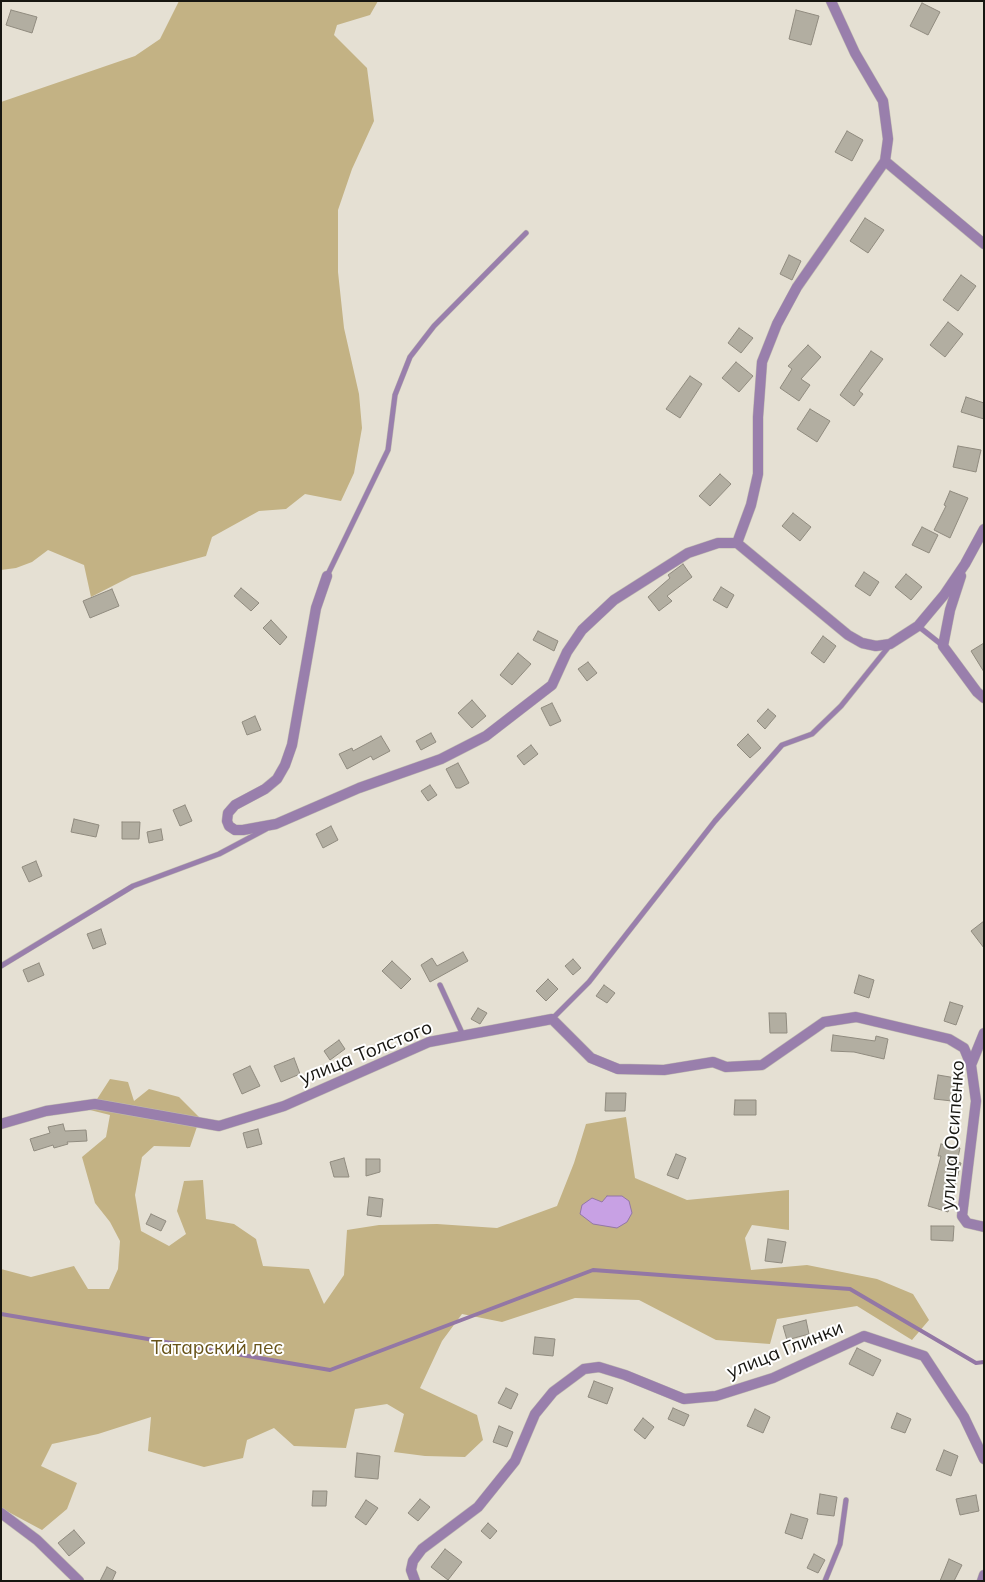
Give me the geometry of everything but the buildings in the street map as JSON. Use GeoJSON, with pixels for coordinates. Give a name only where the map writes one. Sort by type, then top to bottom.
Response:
{"type":"FeatureCollection","features":[{"type":"Feature","properties":{"kind":"street"},"geometry":{"type":"LineString","coordinates":[[737,543],[751,505],[758,474],[758,417],[762,362],[777,324],[797,287],[885,161],[888,139],[883,101],[855,53],[831,1]]}},
{"type":"Feature","properties":{"kind":"street"},"geometry":{"type":"LineString","coordinates":[[885,161],[984,244]]}},
{"type":"Feature","properties":{"kind":"street"},"geometry":{"type":"LineString","coordinates":[[327,576],[316,608],[292,745],[285,765],[277,779],[265,789],[235,805],[228,814],[227,821],[229,826],[243,830],[276,824],[359,788],[442,759],[486,736],[552,685],[567,652],[582,630],[614,600],[688,553],[718,543],[737,543],[848,636],[862,643],[876,646],[890,644],[918,626],[944,595],[965,564],[984,528]]}},
{"type":"Feature","properties":{"kind":"street"},"geometry":{"type":"LineString","coordinates":[[965,564],[950,610],[942,646],[977,692],[984,698]]}},
{"type":"Feature","properties":{"kind":"street"},"geometry":{"type":"LineString","coordinates":[[552,1019],[591,1058],[618,1070],[664,1070],[713,1062],[726,1067],[762,1065],[824,1022],[856,1017],[949,1039],[964,1048],[971,1065]]}},
{"type":"Feature","properties":{"kind":"street","name":"улица Толстого"},"geometry":{"type":"LineString","coordinates":[[1,1124],[46,1111],[95,1104],[219,1126],[284,1106],[429,1042],[552,1019]]}},
{"type":"Feature","properties":{"kind":"street","name":"улица Осипенко"},"geometry":{"type":"LineString","coordinates":[[984,1033],[971,1065],[976,1101],[962,1216],[967,1223],[984,1227]]}},
{"type":"Feature","properties":{"kind":"street","name":"улица Глинки"},"geometry":{"type":"LineString","coordinates":[[415,1581],[411,1570],[413,1561],[422,1549],[478,1507],[515,1461],[535,1414],[553,1392],[584,1369],[599,1367],[625,1375],[684,1399],[716,1396],[773,1378],[864,1336],[924,1356],[964,1417],[984,1459]]}},
{"type":"Feature","properties":{"kind":"street"},"geometry":{"type":"LineString","coordinates":[[1,1513],[37,1540],[79,1581]]}},
{"type":"Feature","properties":{"kind":"street"},"geometry":{"type":"LineString","coordinates":[[982,1581],[984,1575]]}},
{"type":"Feature","properties":{"kind":"lane"},"geometry":{"type":"LineString","coordinates":[[327,576],[388,450],[395,395],[410,357],[434,326],[526,233]]}},
{"type":"Feature","properties":{"kind":"lane"},"geometry":{"type":"LineString","coordinates":[[918,626],[942,646]]}},
{"type":"Feature","properties":{"kind":"lane"},"geometry":{"type":"LineString","coordinates":[[552,1019],[589,982],[715,821],[782,745],[812,734],[841,706],[890,644]]}},
{"type":"Feature","properties":{"kind":"lane"},"geometry":{"type":"LineString","coordinates":[[1,966],[133,886],[219,854],[276,824]]}},
{"type":"Feature","properties":{"kind":"lane"},"geometry":{"type":"LineString","coordinates":[[440,985],[464,1036]]}},
{"type":"Feature","properties":{"kind":"lane"},"geometry":{"type":"LineString","coordinates":[[825,1581],[840,1544],[846,1500]]}},
{"type":"Feature","properties":{"kind":"green space"},"geometry":{"type":"Polygon","coordinates":[[[179,1],[378,1],[370,15],[337,25],[334,35],[367,68],[374,121],[352,169],[338,210],[338,272],[344,328],[359,394],[362,428],[354,473],[341,501],[305,494],[286,509],[259,511],[212,537],[206,556],[132,576],[91,597],[84,565],[48,550],[32,562],[16,568],[1,570],[1,102],[135,56],[160,39],[179,1]]]}},
{"type":"Feature","properties":{"kind":"green space","name":"Татарский лес"},"geometry":{"type":"Polygon","coordinates":[[[110,1079],[128,1082],[134,1101],[149,1089],[179,1097],[200,1118],[190,1147],[154,1146],[142,1157],[135,1195],[141,1231],[169,1246],[186,1234],[177,1211],[184,1181],[203,1180],[206,1219],[234,1224],[256,1239],[263,1266],[309,1269],[324,1304],[344,1275],[347,1230],[379,1225],[437,1224],[497,1228],[557,1206],[574,1163],[586,1124],[626,1117],[635,1178],[687,1200],[789,1190],[789,1230],[752,1225],[745,1238],[751,1270],[807,1265],[877,1279],[913,1294],[929,1320],[912,1340],[857,1306],[777,1319],[770,1344],[716,1340],[639,1300],[575,1298],[502,1322],[462,1314],[442,1341],[420,1388],[477,1415],[483,1440],[465,1457],[425,1456],[394,1452],[404,1414],[387,1404],[355,1409],[346,1448],[294,1446],[274,1428],[247,1440],[243,1458],[204,1467],[148,1451],[151,1417],[98,1434],[52,1444],[41,1466],[77,1483],[67,1509],[42,1530],[1,1508],[1,1269],[31,1277],[74,1266],[88,1289],[109,1289],[118,1269],[120,1241],[110,1222],[95,1203],[82,1157],[106,1137],[110,1115],[90,1110],[110,1079]]]}},
{"type":"Feature","properties":{"kind":"shaded area"},"geometry":{"type":"Polygon","coordinates":[[[607,1196],[622,1196],[629,1201],[632,1213],[627,1222],[617,1228],[593,1224],[580,1214],[582,1205],[592,1198],[602,1202],[607,1196]]]}},
{"type":"Feature","properties":{"kind":"waterway"},"geometry":{"type":"LineString","coordinates":[[1,1314],[330,1370],[593,1270],[850,1289],[976,1363],[984,1362]]}}]}
